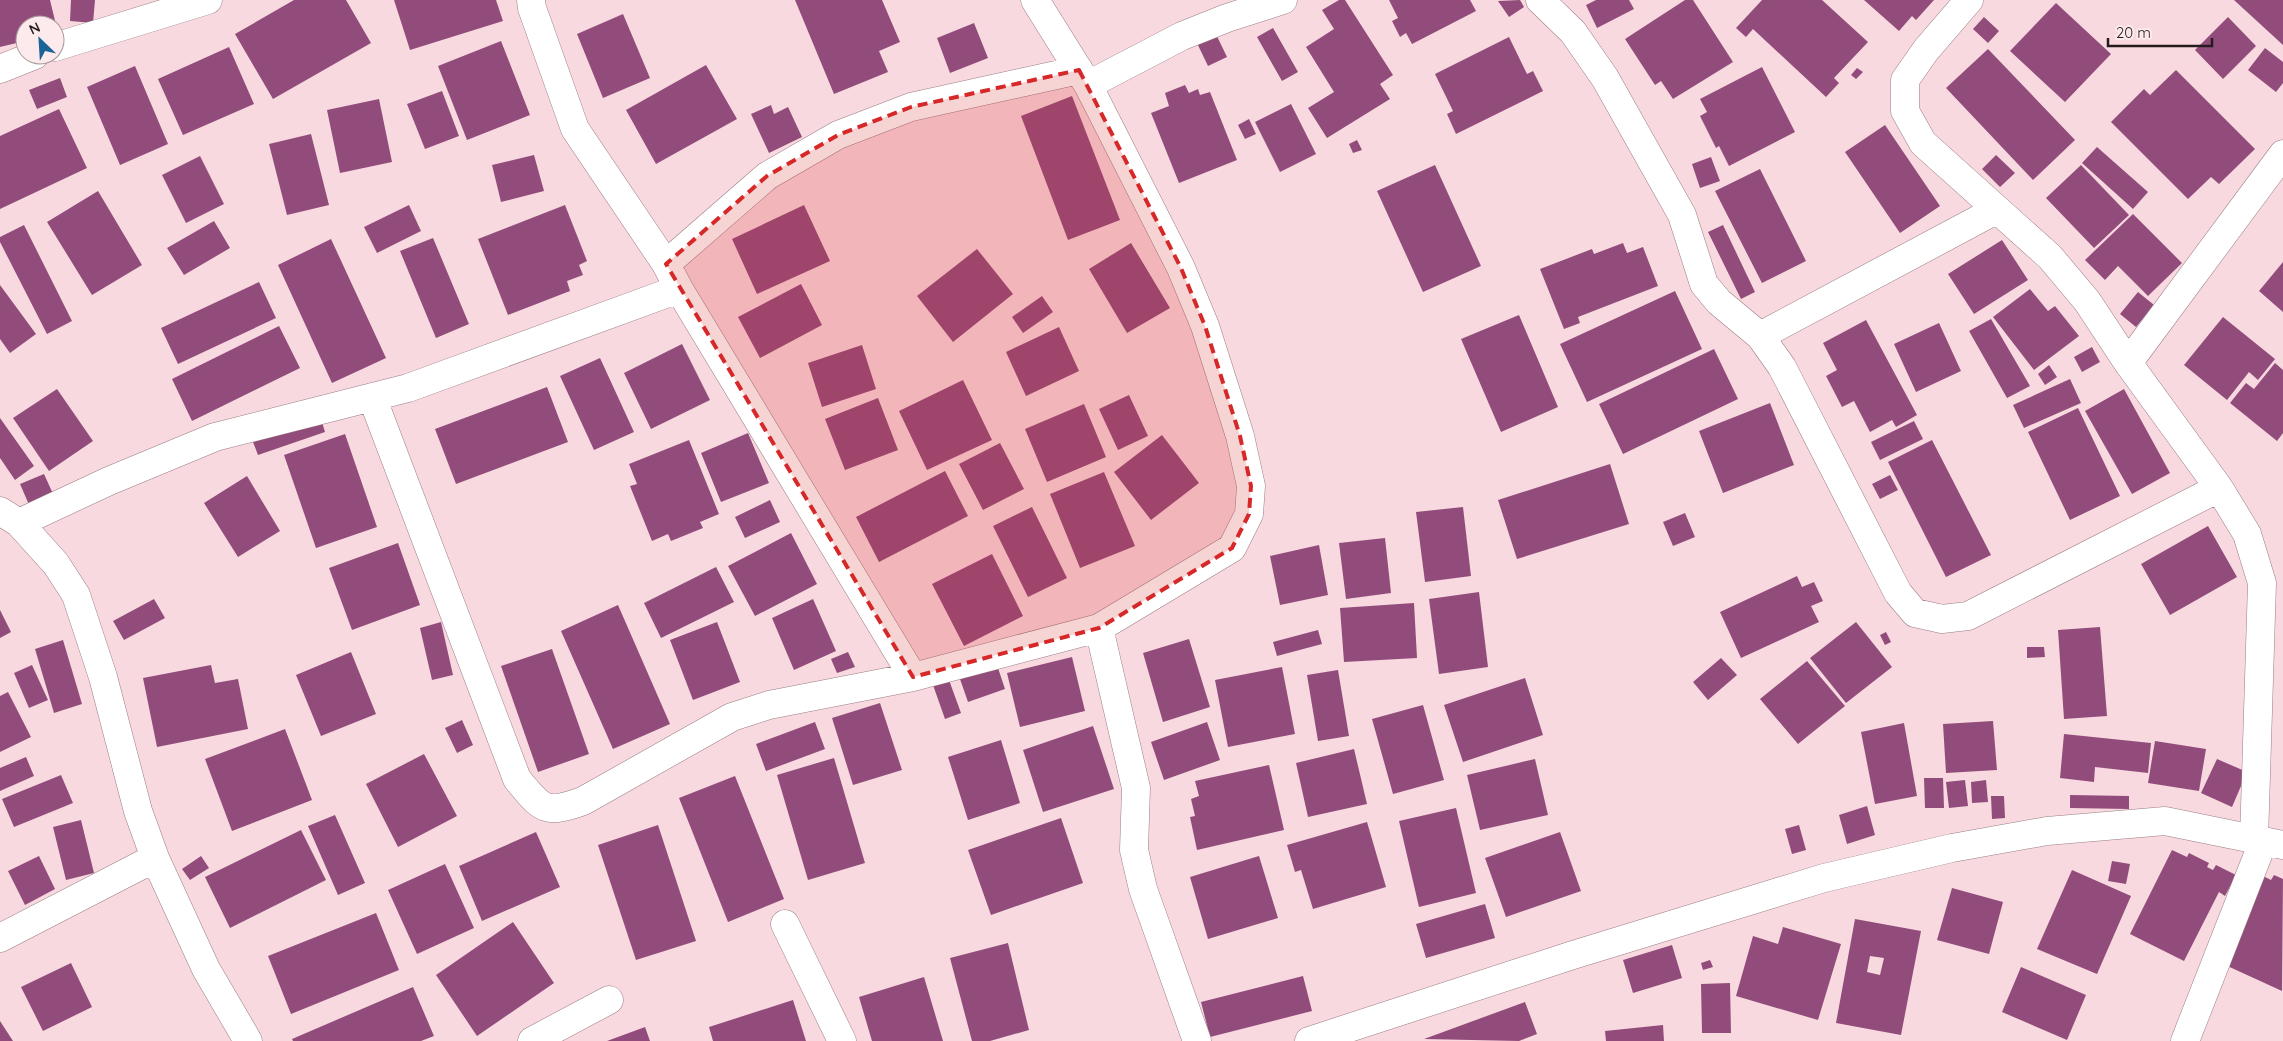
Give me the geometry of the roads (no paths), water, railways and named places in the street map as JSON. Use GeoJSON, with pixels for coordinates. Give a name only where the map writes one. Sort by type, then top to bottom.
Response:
{"type":"FeatureCollection","features":[{"type":"Feature","properties":{"kind":"street"},"geometry":{"type":"LineString","coordinates":[[65,44],[208,0]]}},
{"type":"Feature","properties":{"kind":"street"},"geometry":{"type":"LineString","coordinates":[[531,0],[532,8],[575,130],[666,264],[679,289],[913,677]]}},
{"type":"Feature","properties":{"kind":"street"},"geometry":{"type":"LineString","coordinates":[[372,397],[517,779],[539,805],[560,809],[583,801],[732,717],[769,705],[913,677],[1099,628],[1232,548],[1249,514],[1251,486],[1240,436],[1205,326],[1181,268],[1084,77],[1035,0]]}},
{"type":"Feature","properties":{"kind":"street"},"geometry":{"type":"LineString","coordinates":[[666,264],[767,176],[838,135],[911,108],[1084,77],[1227,18],[1283,0]]}},
{"type":"Feature","properties":{"kind":"street"},"geometry":{"type":"LineString","coordinates":[[1540,0],[1573,32],[1605,78],[1682,215],[1704,284],[1719,302],[1760,336],[1782,367],[1898,593],[1915,613],[1942,619],[1968,616],[2219,488]]}},
{"type":"Feature","properties":{"kind":"street"},"geometry":{"type":"LineString","coordinates":[[1969,0],[1926,50],[1905,80],[1905,111],[1923,143],[2050,257],[2087,301],[2128,363],[2219,488],[2247,534],[2262,583],[2266,842],[2185,1041]]}},
{"type":"Feature","properties":{"kind":"street"},"geometry":{"type":"LineString","coordinates":[[0,69],[15,63]]}},
{"type":"Feature","properties":{"kind":"street"},"geometry":{"type":"LineString","coordinates":[[2128,363],[2283,154]]}},
{"type":"Feature","properties":{"kind":"street"},"geometry":{"type":"LineString","coordinates":[[1760,336],[1996,210]]}},
{"type":"Feature","properties":{"kind":"street"},"geometry":{"type":"LineString","coordinates":[[248,1041],[206,969],[155,858],[138,811],[103,677],[76,595],[56,564],[9,517],[109,481],[215,437],[372,397],[442,376],[679,289]]}},
{"type":"Feature","properties":{"kind":"street"},"geometry":{"type":"LineString","coordinates":[[1099,628],[1136,788],[1134,850],[1142,889],[1197,1041]]}},
{"type":"Feature","properties":{"kind":"street"},"geometry":{"type":"LineString","coordinates":[[1309,1041],[1564,958],[1824,878],[1952,848],[2047,832],[2165,821],[2266,842]]}},
{"type":"Feature","properties":{"kind":"street"},"geometry":{"type":"LineString","coordinates":[[0,938],[155,858]]}},
{"type":"Feature","properties":{"kind":"street"},"geometry":{"type":"LineString","coordinates":[[785,924],[842,1041]]}},
{"type":"Feature","properties":{"kind":"street"},"geometry":{"type":"LineString","coordinates":[[532,1041],[609,1000]]}}]}
